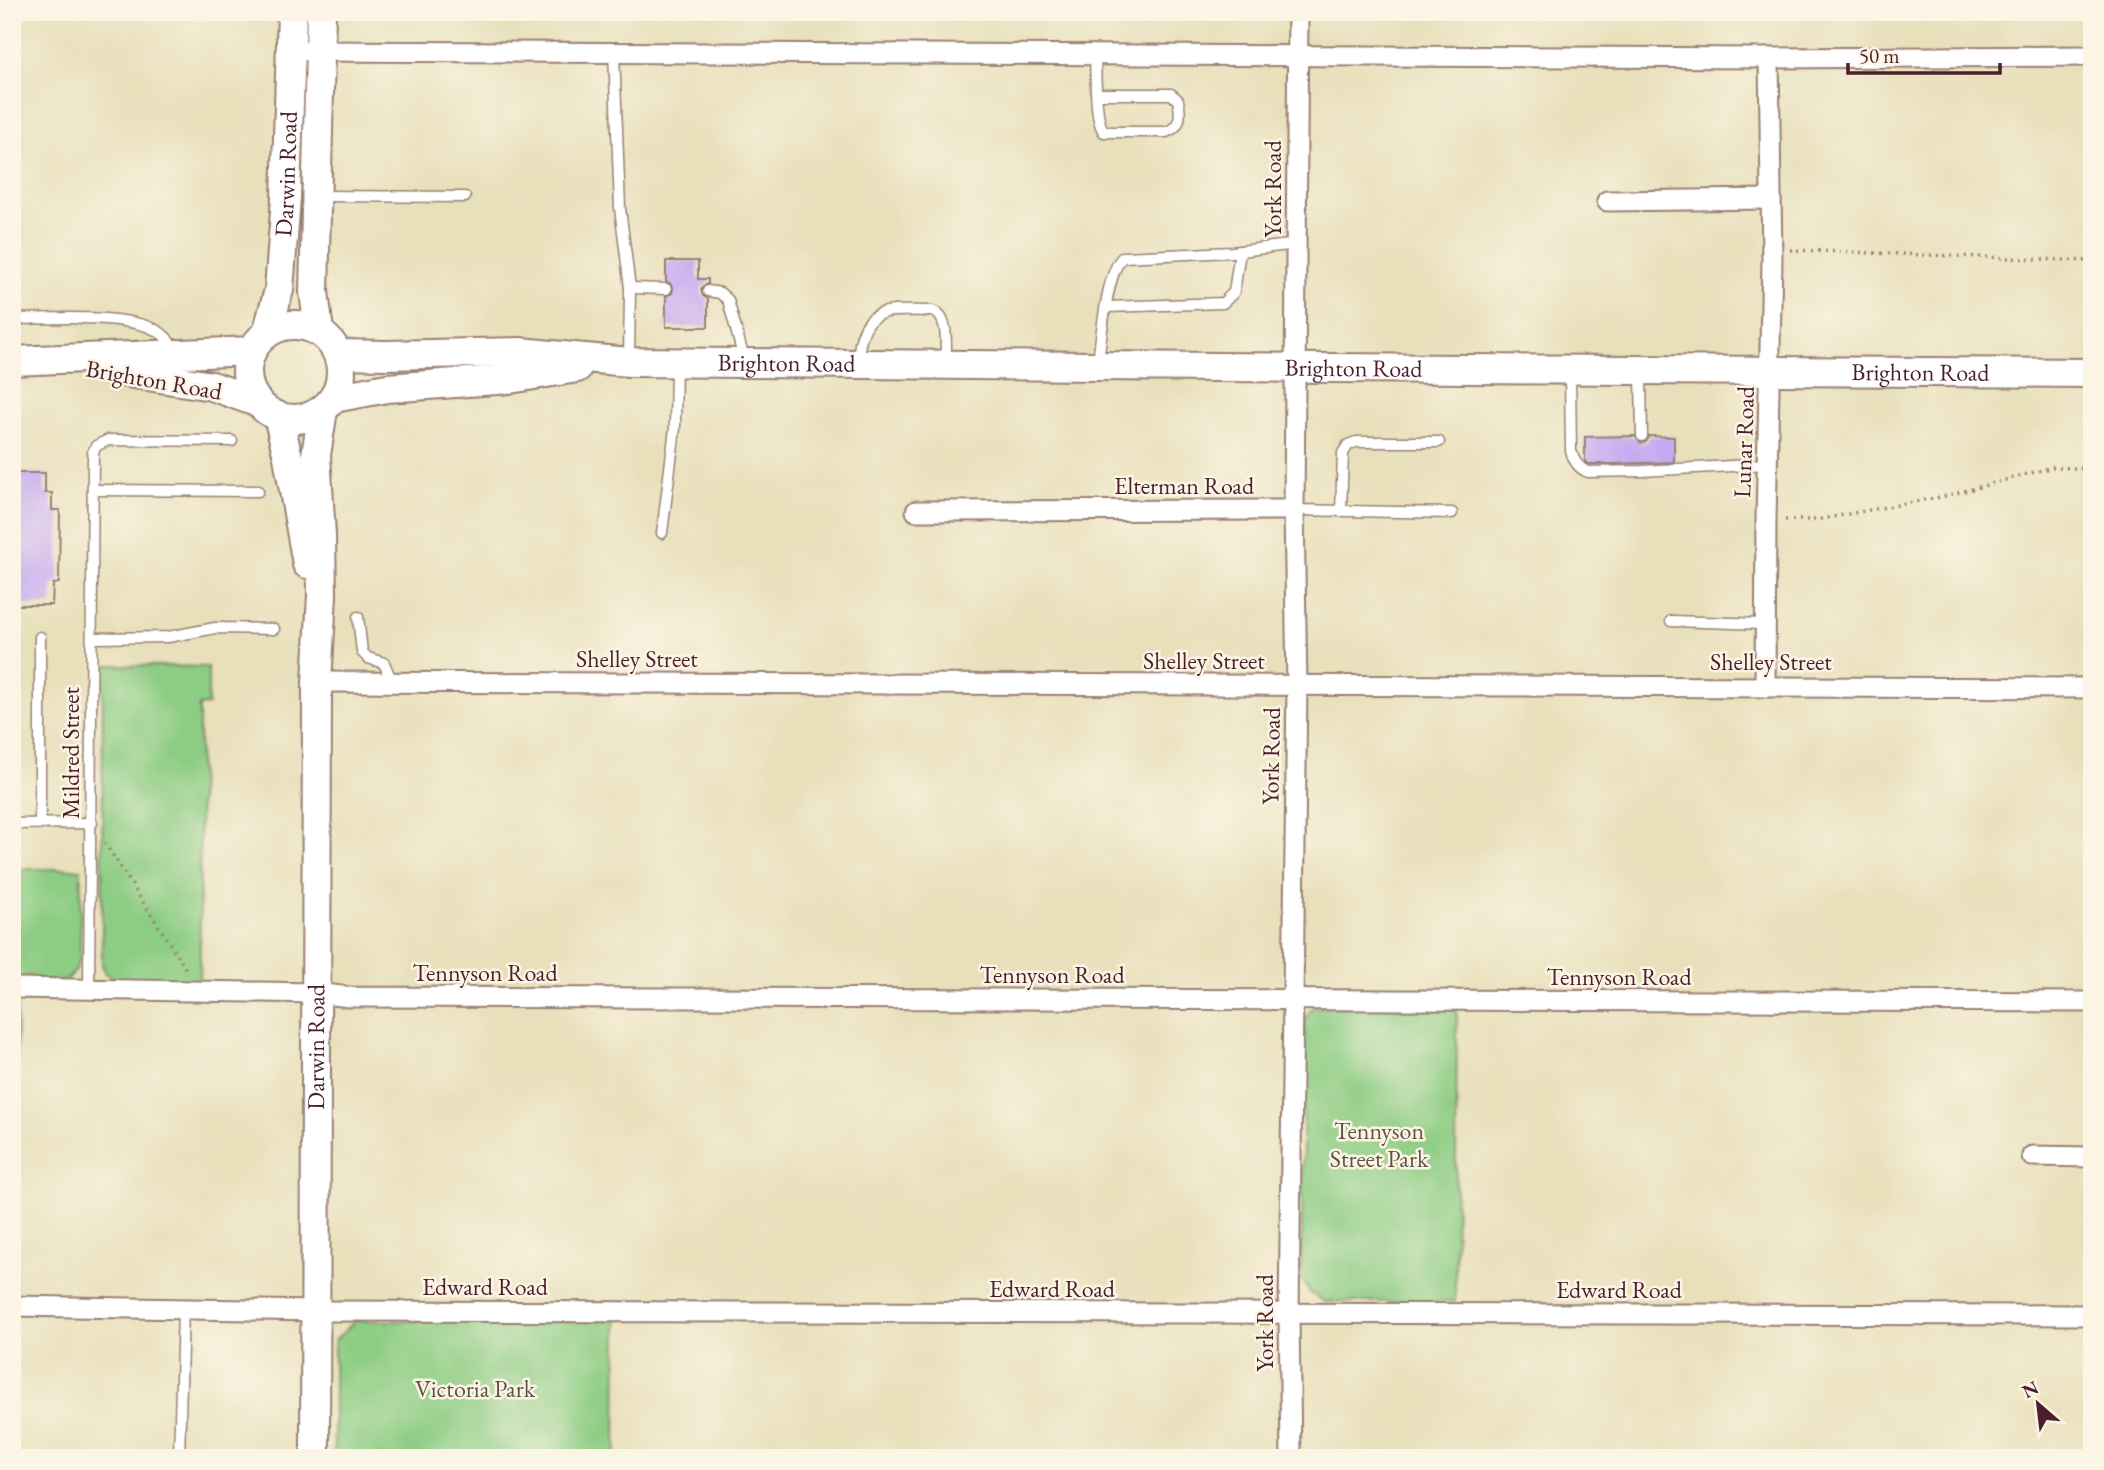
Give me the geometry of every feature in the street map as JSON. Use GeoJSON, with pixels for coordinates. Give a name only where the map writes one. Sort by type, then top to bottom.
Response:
{"type":"FeatureCollection","features":[{"type":"Feature","properties":{"kind":"main road","name":"Darwin Road"},"geometry":{"type":"LineString","coordinates":[[260,342],[279,290],[286,198],[292,12]]}},
{"type":"Feature","properties":{"kind":"main road","name":"Darwin Road"},"geometry":{"type":"LineString","coordinates":[[319,331],[314,292],[321,12]]}},
{"type":"Feature","properties":{"kind":"main road"},"geometry":{"type":"LineString","coordinates":[[293,324],[319,331],[331,341],[339,354],[342,369],[341,384],[329,404],[309,417],[293,419],[268,410],[249,387],[247,378],[247,368],[260,342],[279,327],[293,324]]}},
{"type":"Feature","properties":{"kind":"main road","name":"Brighton Road"},"geometry":{"type":"LineString","coordinates":[[12,361],[176,355],[260,342]]}},
{"type":"Feature","properties":{"kind":"main road","name":"Brighton Road"},"geometry":{"type":"LineString","coordinates":[[339,354],[519,352],[622,362],[676,363],[1570,369],[1771,373],[2092,373]]}},
{"type":"Feature","properties":{"kind":"main road","name":"Brighton Road"},"geometry":{"type":"LineString","coordinates":[[48,361],[212,386],[268,410]]}},
{"type":"Feature","properties":{"kind":"main road","name":"Brighton Road"},"geometry":{"type":"LineString","coordinates":[[329,404],[387,388],[510,379],[622,362]]}},
{"type":"Feature","properties":{"kind":"main road","name":"Darwin Road"},"geometry":{"type":"LineString","coordinates":[[315,1458],[317,682],[322,595],[316,455],[329,404]]}},
{"type":"Feature","properties":{"kind":"main road","name":"Darwin Road"},"geometry":{"type":"LineString","coordinates":[[268,410],[301,525],[318,636]]}},
{"type":"Feature","properties":{"kind":"street","name":"York Road"},"geometry":{"type":"LineString","coordinates":[[1290,1458],[1289,1314],[1297,686],[1294,510],[1298,12]]}},
{"type":"Feature","properties":{"kind":"street"},"geometry":{"type":"LineString","coordinates":[[290,51],[1769,58],[2092,56]]}},
{"type":"Feature","properties":{"kind":"street","name":"Lunar Road"},"geometry":{"type":"LineString","coordinates":[[1765,687],[1772,249],[1769,58]]}},
{"type":"Feature","properties":{"kind":"street"},"geometry":{"type":"LineString","coordinates":[[1607,201],[1771,199]]}},
{"type":"Feature","properties":{"kind":"street","name":"Elterman Road"},"geometry":{"type":"LineString","coordinates":[[916,511],[1294,510]]}},
{"type":"Feature","properties":{"kind":"street","name":"Shelley Street"},"geometry":{"type":"LineString","coordinates":[[317,682],[2092,688]]}},
{"type":"Feature","properties":{"kind":"street","name":"Tennyson Road"},"geometry":{"type":"LineString","coordinates":[[12,988],[316,993],[340,997],[2092,1002]]}},
{"type":"Feature","properties":{"kind":"street"},"geometry":{"type":"LineString","coordinates":[[2032,1156],[2092,1157]]}},
{"type":"Feature","properties":{"kind":"street","name":"Edward Road"},"geometry":{"type":"LineString","coordinates":[[12,1306],[316,1311],[2092,1315]]}},
{"type":"Feature","properties":{"kind":"lane"},"geometry":{"type":"LineString","coordinates":[[614,52],[620,208],[630,288],[622,362]]}},
{"type":"Feature","properties":{"kind":"lane"},"geometry":{"type":"LineString","coordinates":[[1095,54],[1097,94],[1099,124],[1107,133],[1166,132],[1175,128],[1180,120],[1178,100],[1171,94],[1097,94]]}},
{"type":"Feature","properties":{"kind":"lane"},"geometry":{"type":"LineString","coordinates":[[316,196],[465,197]]}},
{"type":"Feature","properties":{"kind":"lane"},"geometry":{"type":"LineString","coordinates":[[1098,366],[1111,277],[1118,261],[1123,257],[1240,251],[1297,244]]}},
{"type":"Feature","properties":{"kind":"lane"},"geometry":{"type":"LineString","coordinates":[[1107,307],[1223,303],[1231,298],[1234,292],[1240,251]]}},
{"type":"Feature","properties":{"kind":"lane"},"geometry":{"type":"LineString","coordinates":[[630,288],[666,289]]}},
{"type":"Feature","properties":{"kind":"lane"},"geometry":{"type":"LineString","coordinates":[[708,291],[720,293],[728,300],[745,363]]}},
{"type":"Feature","properties":{"kind":"lane"},"geometry":{"type":"LineString","coordinates":[[857,364],[859,343],[874,316],[884,311],[933,311],[940,314],[944,322],[946,365]]}},
{"type":"Feature","properties":{"kind":"lane"},"geometry":{"type":"LineString","coordinates":[[12,319],[105,319],[144,324],[165,336],[176,355]]}},
{"type":"Feature","properties":{"kind":"lane"},"geometry":{"type":"LineString","coordinates":[[662,533],[675,428],[676,363]]}},
{"type":"Feature","properties":{"kind":"lane"},"geometry":{"type":"LineString","coordinates":[[1570,369],[1571,450],[1575,461],[1588,472],[1767,464]]}},
{"type":"Feature","properties":{"kind":"lane"},"geometry":{"type":"LineString","coordinates":[[1641,370],[1642,436]]}},
{"type":"Feature","properties":{"kind":"lane","name":"Mildred Street"},"geometry":{"type":"LineString","coordinates":[[89,989],[93,452],[96,446],[105,440],[232,441]]}},
{"type":"Feature","properties":{"kind":"lane"},"geometry":{"type":"LineString","coordinates":[[1341,511],[1343,453],[1348,444],[1439,442]]}},
{"type":"Feature","properties":{"kind":"lane"},"geometry":{"type":"LineString","coordinates":[[93,490],[258,491]]}},
{"type":"Feature","properties":{"kind":"lane","name":"Elterman Road"},"geometry":{"type":"LineString","coordinates":[[1294,510],[1452,513]]}},
{"type":"Feature","properties":{"kind":"lane"},"geometry":{"type":"LineString","coordinates":[[358,617],[362,652],[368,658],[384,663],[392,682]]}},
{"type":"Feature","properties":{"kind":"lane"},"geometry":{"type":"LineString","coordinates":[[1671,621],[1765,624]]}},
{"type":"Feature","properties":{"kind":"lane"},"geometry":{"type":"LineString","coordinates":[[93,638],[168,636],[215,628],[274,629]]}},
{"type":"Feature","properties":{"kind":"lane"},"geometry":{"type":"LineString","coordinates":[[40,637],[40,824]]}},
{"type":"Feature","properties":{"kind":"lane"},"geometry":{"type":"LineString","coordinates":[[12,824],[92,823]]}},
{"type":"Feature","properties":{"kind":"lane"},"geometry":{"type":"LineString","coordinates":[[179,1458],[183,1308]]}},
{"type":"Feature","properties":{"kind":"path"},"geometry":{"type":"LineString","coordinates":[[1772,249],[2092,261]]}},
{"type":"Feature","properties":{"kind":"path"},"geometry":{"type":"LineString","coordinates":[[1766,520],[1816,520],[1946,496],[2053,467],[2092,469]]}},
{"type":"Feature","properties":{"kind":"path"},"geometry":{"type":"LineString","coordinates":[[92,823],[192,979],[195,990]]}},
{"type":"Feature","properties":{"kind":"green space"},"geometry":{"type":"Polygon","coordinates":[[[103,665],[208,667],[208,705],[199,706],[200,984],[115,981],[102,965],[103,665]]]}},
{"type":"Feature","properties":{"kind":"green space"},"geometry":{"type":"Polygon","coordinates":[[[12,869],[81,869],[80,959],[75,972],[65,981],[12,983],[12,869]]]}},
{"type":"Feature","properties":{"kind":"green space"},"geometry":{"type":"Polygon","coordinates":[[[12,1001],[17,1001],[14,1300],[12,1300],[12,1001]]]}},
{"type":"Feature","properties":{"kind":"green space","name":"Tennyson Street Park"},"geometry":{"type":"Polygon","coordinates":[[[1313,1007],[1457,1007],[1455,1302],[1325,1302],[1310,1293],[1301,1278],[1305,1018],[1313,1007]]]}},
{"type":"Feature","properties":{"kind":"green space","name":"Victoria Park"},"geometry":{"type":"Polygon","coordinates":[[[617,1320],[616,1458],[334,1458],[334,1341],[355,1321],[617,1320]]]}},
{"type":"Feature","properties":{"kind":"building"},"geometry":{"type":"Polygon","coordinates":[[[666,261],[698,261],[698,279],[708,279],[708,284],[701,290],[703,296],[708,299],[708,327],[666,327],[666,296],[672,293],[673,289],[670,283],[666,282],[666,261]]]}},
{"type":"Feature","properties":{"kind":"building"},"geometry":{"type":"Polygon","coordinates":[[[1635,436],[1641,443],[1646,442],[1649,436],[1674,437],[1674,462],[1585,462],[1585,437],[1635,436]]]}},
{"type":"Feature","properties":{"kind":"building"},"geometry":{"type":"Polygon","coordinates":[[[12,473],[45,473],[45,493],[52,493],[52,510],[60,510],[59,583],[53,584],[52,605],[12,605],[12,473]]]}}]}
